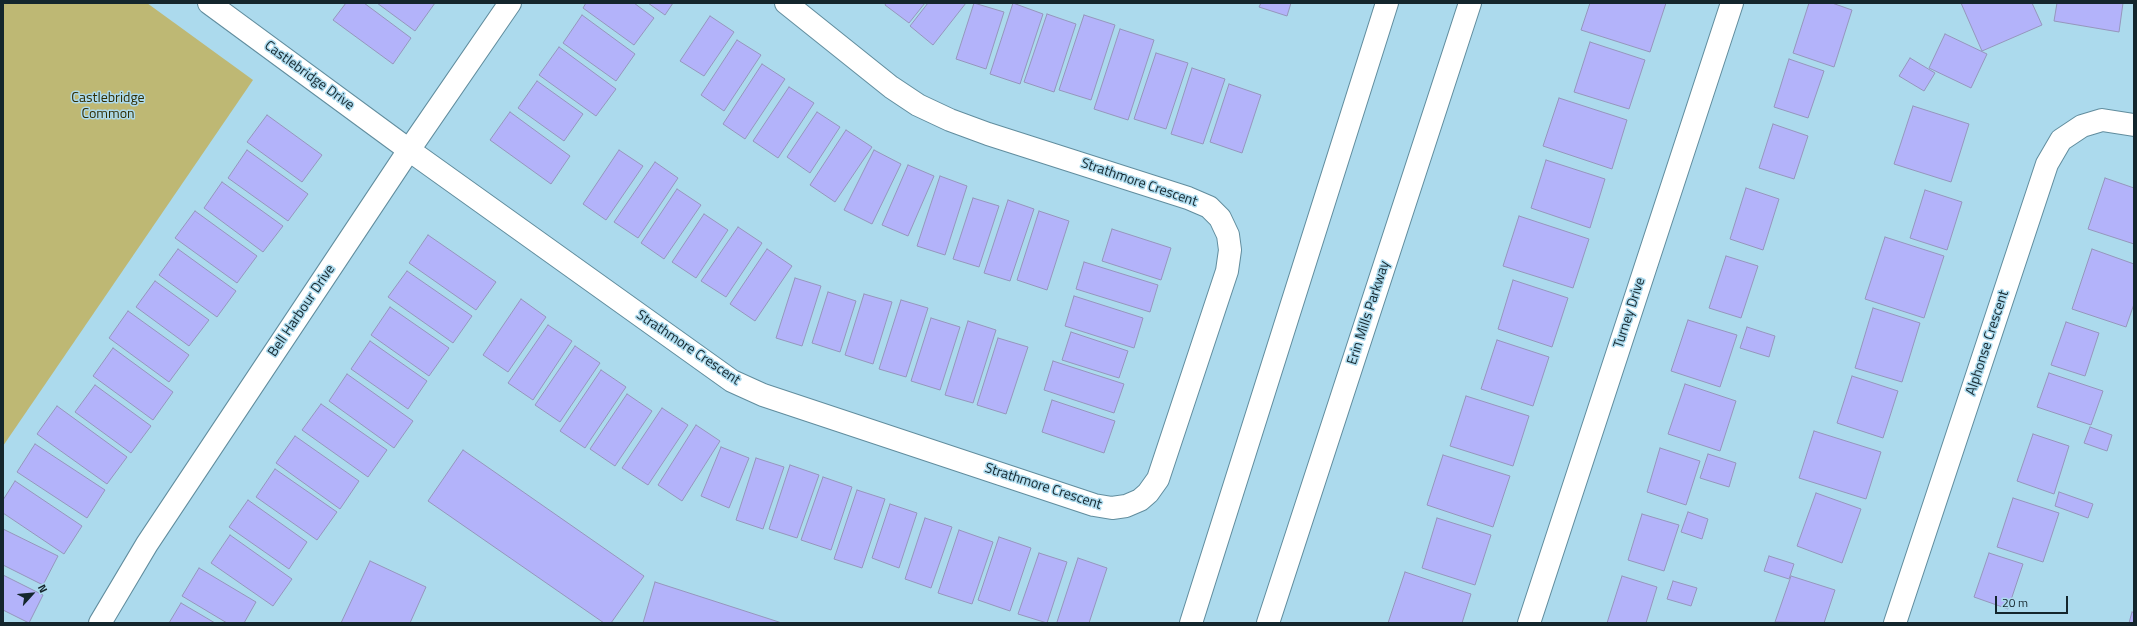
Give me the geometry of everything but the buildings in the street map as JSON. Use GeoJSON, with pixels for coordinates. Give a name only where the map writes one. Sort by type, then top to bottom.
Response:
{"type":"FeatureCollection","features":[{"type":"Feature","properties":{"kind":"street","name":"Castlebridge Drive"},"geometry":{"type":"LineString","coordinates":[[209,3],[409,150]]}},
{"type":"Feature","properties":{"kind":"street","name":"Bell Harbour Drive"},"geometry":{"type":"LineString","coordinates":[[100,623],[147,544],[409,150],[510,3]]}},
{"type":"Feature","properties":{"kind":"street","name":"Strathmore Crescent"},"geometry":{"type":"LineString","coordinates":[[409,150],[732,382],[763,395],[1094,505],[1112,508],[1126,506],[1140,500],[1148,493],[1158,478],[1227,272],[1229,242],[1228,235],[1220,218],[1209,207],[1188,198],[988,134],[950,120],[918,105],[891,87],[786,3]]}},
{"type":"Feature","properties":{"kind":"street"},"geometry":{"type":"LineString","coordinates":[[1191,623],[1387,3]]}},
{"type":"Feature","properties":{"kind":"street","name":"Erin Mills Parkway"},"geometry":{"type":"LineString","coordinates":[[1268,623],[1470,3]]}},
{"type":"Feature","properties":{"kind":"street","name":"Turney Drive"},"geometry":{"type":"LineString","coordinates":[[1529,623],[1732,3]]}},
{"type":"Feature","properties":{"kind":"street","name":"Alphonse Crescent"},"geometry":{"type":"LineString","coordinates":[[1895,623],[2047,164],[2061,140],[2082,126],[2102,120],[2134,125]]}},
{"type":"Feature","properties":{"kind":"green space","name":"Castlebridge Common"},"geometry":{"type":"Polygon","coordinates":[[[3,3],[147,3],[253,80],[3,446],[3,3]]]}}]}
